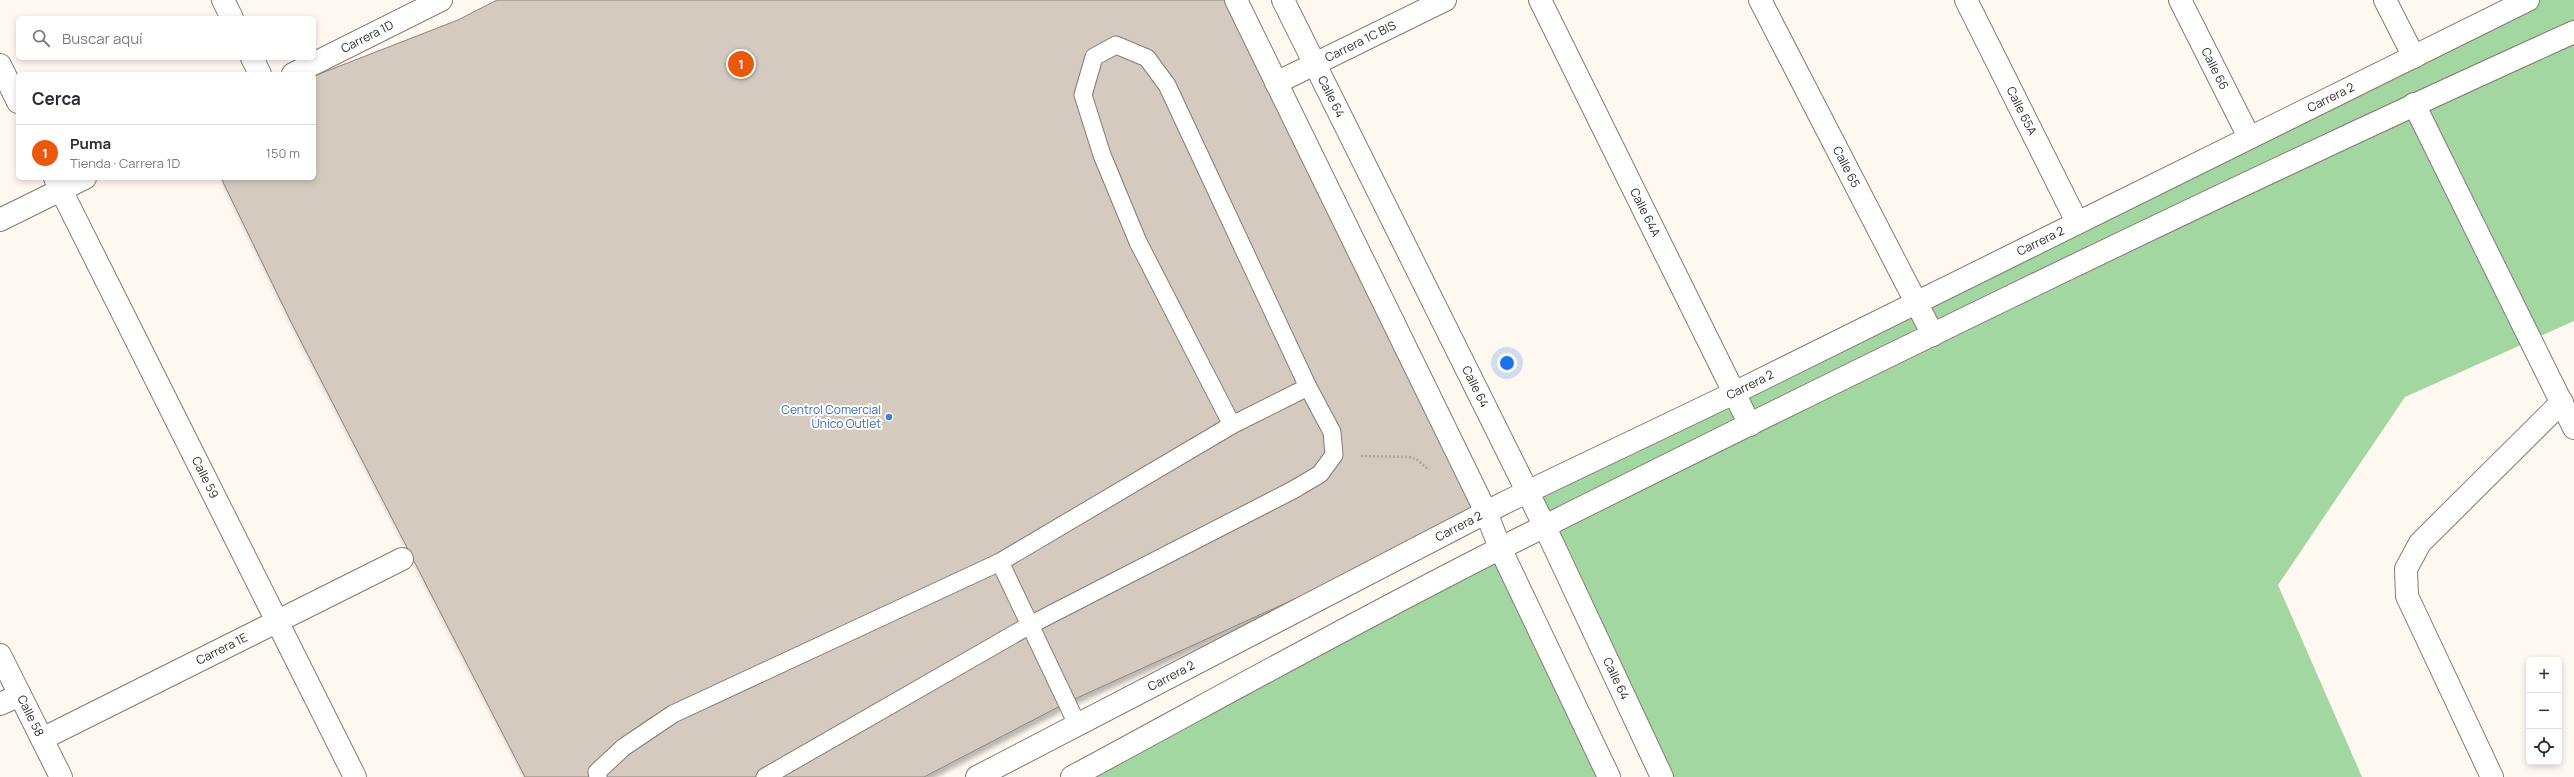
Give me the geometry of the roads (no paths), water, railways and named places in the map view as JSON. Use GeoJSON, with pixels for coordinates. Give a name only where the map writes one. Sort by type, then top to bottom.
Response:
{"type":"FeatureCollection","features":[{"type":"Feature","properties":{"kind":"main road"},"geometry":{"type":"LineString","coordinates":[[223,0],[231,16]]}},
{"type":"Feature","properties":{"kind":"main road","name":"Carrera 1D"},"geometry":{"type":"LineString","coordinates":[[296,72],[441,0]]}},
{"type":"Feature","properties":{"kind":"main road"},"geometry":{"type":"LineString","coordinates":[[1236,0],[1486,512],[1500,548],[1609,777]]}},
{"type":"Feature","properties":{"kind":"main road","name":"Calle 64"},"geometry":{"type":"LineString","coordinates":[[1283,0],[1545,527],[1662,777]]}},
{"type":"Feature","properties":{"kind":"main road","name":"Carrera 1C BIS"},"geometry":{"type":"LineString","coordinates":[[1276,82],[1444,0]]}},
{"type":"Feature","properties":{"kind":"main road","name":"Calle 64A"},"geometry":{"type":"LineString","coordinates":[[1540,0],[1750,424]]}},
{"type":"Feature","properties":{"kind":"main road","name":"Calle 65"},"geometry":{"type":"LineString","coordinates":[[1760,0],[1933,335]]}},
{"type":"Feature","properties":{"kind":"main road","name":"Calle 65A"},"geometry":{"type":"LineString","coordinates":[[1966,0],[2077,222]]}},
{"type":"Feature","properties":{"kind":"main road","name":"Calle 66"},"geometry":{"type":"LineString","coordinates":[[2180,0],[2249,137]]}},
{"type":"Feature","properties":{"kind":"main road"},"geometry":{"type":"LineString","coordinates":[[2385,0],[2414,57]]}},
{"type":"Feature","properties":{"kind":"main road","name":"Carrera 2"},"geometry":{"type":"LineString","coordinates":[[977,777],[1486,512],[1734,393],[2528,0]]}},
{"type":"Feature","properties":{"kind":"main road"},"geometry":{"type":"LineString","coordinates":[[1072,777],[1500,548],[1933,335],[2414,104],[2574,32]]}},
{"type":"Feature","properties":{"kind":"main road"},"geometry":{"type":"LineString","coordinates":[[253,60],[259,72]]}},
{"type":"Feature","properties":{"kind":"main road"},"geometry":{"type":"LineString","coordinates":[[0,65],[16,98]]}},
{"type":"Feature","properties":{"kind":"main road"},"geometry":{"type":"LineString","coordinates":[[2414,104],[2574,428]]}},
{"type":"Feature","properties":{"kind":"main road"},"geometry":{"type":"LineString","coordinates":[[0,220],[58,184],[76,180]]}},
{"type":"Feature","properties":{"kind":"main road","name":"Calle 59"},"geometry":{"type":"LineString","coordinates":[[58,184],[354,777]]}},
{"type":"Feature","properties":{"kind":"main road"},"geometry":{"type":"LineString","coordinates":[[2492,777],[2407,596],[2406,569],[2420,543],[2562,402]]}},
{"type":"Feature","properties":{"kind":"main road","name":"Carrera 1E"},"geometry":{"type":"LineString","coordinates":[[42,739],[278,623],[402,559]]}},
{"type":"Feature","properties":{"kind":"main road","name":"Calle 58"},"geometry":{"type":"LineString","coordinates":[[0,655],[61,777]]}},
{"type":"Feature","properties":{"kind":"main road"},"geometry":{"type":"LineString","coordinates":[[0,704],[20,695]]}},
{"type":"Feature","properties":{"kind":"lane"},"geometry":{"type":"LineString","coordinates":[[765,777],[1030,626],[1293,490],[1320,474],[1334,455],[1332,432],[1308,387],[1167,85],[1146,58],[1116,45],[1094,57],[1083,95],[1102,154],[1138,242],[1232,425]]}},
{"type":"Feature","properties":{"kind":"lane"},"geometry":{"type":"LineString","coordinates":[[598,777],[597,772],[624,747],[673,714],[1000,562],[1232,425],[1308,387]]}},
{"type":"Feature","properties":{"kind":"lane"},"geometry":{"type":"LineString","coordinates":[[1000,562],[1077,724]]}},
{"type":"Feature","properties":{"kind":"place","name":"Puma"},"geometry":{"type":"Point","coordinates":[741,64]}},
{"type":"Feature","properties":{"kind":"place","name":"Centrol Comercial Único Outlet"},"geometry":{"type":"Point","coordinates":[889,417]}}]}
